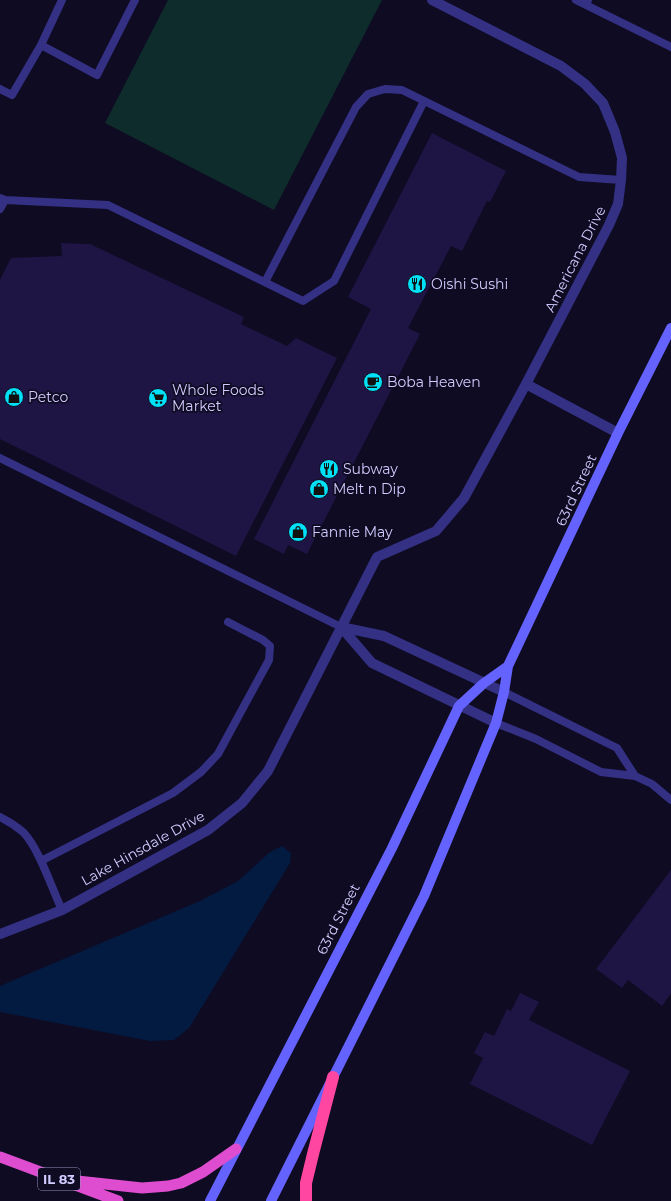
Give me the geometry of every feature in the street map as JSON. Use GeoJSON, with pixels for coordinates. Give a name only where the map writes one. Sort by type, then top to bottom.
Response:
{"type":"FeatureCollection","features":[{"type":"Feature","properties":{"kind":"highway"},"geometry":{"type":"LineString","coordinates":[[306,1201],[306,1183],[333,1077]]}},
{"type":"Feature","properties":{"kind":"highway"},"geometry":{"type":"LineString","coordinates":[[59,1179],[142,1188],[168,1186],[180,1183],[203,1172],[236,1150]]}},
{"type":"Feature","properties":{"kind":"highway","name":"IL 83"},"geometry":{"type":"LineString","coordinates":[[0,1157],[118,1201]]}},
{"type":"Feature","properties":{"kind":"main road","name":"63rd Street"},"geometry":{"type":"LineString","coordinates":[[271,1201],[424,896],[496,723],[504,692],[508,666],[618,434],[671,328]]}},
{"type":"Feature","properties":{"kind":"main road","name":"63rd Street"},"geometry":{"type":"LineString","coordinates":[[210,1201],[392,848],[459,706],[484,683],[508,666]]}},
{"type":"Feature","properties":{"kind":"street","name":"Americana Drive"},"geometry":{"type":"LineString","coordinates":[[432,0],[442,3],[561,66],[584,84],[603,103],[615,132],[622,158],[618,204],[609,225],[526,384]]}},
{"type":"Feature","properties":{"kind":"street"},"geometry":{"type":"LineString","coordinates":[[526,384],[618,434]]}},
{"type":"Feature","properties":{"kind":"street","name":"Lake Hinsdale Drive"},"geometry":{"type":"LineString","coordinates":[[0,934],[62,910],[208,830],[242,803],[268,771],[377,557],[436,531],[464,498],[526,384]]}},
{"type":"Feature","properties":{"kind":"street"},"geometry":{"type":"LineString","coordinates":[[342,627],[384,636],[504,692]]}},
{"type":"Feature","properties":{"kind":"street"},"geometry":{"type":"LineString","coordinates":[[342,627],[372,663],[496,723]]}},
{"type":"Feature","properties":{"kind":"lane"},"geometry":{"type":"LineString","coordinates":[[0,89],[12,95],[41,45],[62,0]]}},
{"type":"Feature","properties":{"kind":"lane"},"geometry":{"type":"LineString","coordinates":[[41,45],[97,75],[135,0]]}},
{"type":"Feature","properties":{"kind":"lane"},"geometry":{"type":"LineString","coordinates":[[576,0],[587,2],[671,47]]}},
{"type":"Feature","properties":{"kind":"lane"},"geometry":{"type":"LineString","coordinates":[[266,282],[356,107],[368,94],[385,89],[402,90],[579,177],[621,180]]}},
{"type":"Feature","properties":{"kind":"lane"},"geometry":{"type":"LineString","coordinates":[[0,209],[2,199],[108,205],[303,300],[334,281],[424,101]]}},
{"type":"Feature","properties":{"kind":"lane"},"geometry":{"type":"LineString","coordinates":[[0,458],[342,627]]}},
{"type":"Feature","properties":{"kind":"lane"},"geometry":{"type":"LineString","coordinates":[[41,861],[173,793],[201,772],[218,754],[269,660],[270,646],[263,640],[228,622]]}},
{"type":"Feature","properties":{"kind":"lane"},"geometry":{"type":"LineString","coordinates":[[504,692],[617,748],[635,776]]}},
{"type":"Feature","properties":{"kind":"lane"},"geometry":{"type":"LineString","coordinates":[[496,723],[536,739],[601,772],[635,776],[652,784],[671,800]]}},
{"type":"Feature","properties":{"kind":"lane"},"geometry":{"type":"LineString","coordinates":[[0,816],[24,833],[36,851],[62,910]]}},
{"type":"Feature","properties":{"kind":"green space"},"geometry":{"type":"Polygon","coordinates":[[[168,0],[382,0],[274,210],[105,123],[168,0]]]}},
{"type":"Feature","properties":{"kind":"water"},"geometry":{"type":"Polygon","coordinates":[[[282,846],[291,853],[290,863],[189,1028],[174,1040],[150,1041],[0,1012],[0,986],[200,901],[238,881],[270,852],[282,846]]]}},
{"type":"Feature","properties":{"kind":"building"},"geometry":{"type":"Polygon","coordinates":[[[432,133],[506,171],[490,202],[487,201],[462,251],[451,246],[408,328],[420,334],[307,554],[288,545],[284,554],[254,539],[371,309],[348,297],[432,133]]]}},
{"type":"Feature","properties":{"kind":"building","name":"Whole Foods Market"},"geometry":{"type":"Polygon","coordinates":[[[61,243],[90,244],[244,317],[241,324],[287,346],[296,338],[337,358],[236,556],[0,439],[0,280],[11,258],[62,256],[61,243]]]}},
{"type":"Feature","properties":{"kind":"building"},"geometry":{"type":"Polygon","coordinates":[[[671,870],[671,993],[662,1006],[628,980],[622,988],[596,969],[671,870]]]}},
{"type":"Feature","properties":{"kind":"building"},"geometry":{"type":"Polygon","coordinates":[[[520,993],[539,1002],[529,1020],[630,1071],[592,1145],[470,1084],[483,1058],[474,1053],[485,1032],[494,1036],[507,1009],[511,1011],[520,993]]]}},
{"type":"Feature","properties":{"kind":"place","name":"Oishi Sushi"},"geometry":{"type":"Point","coordinates":[417,284]}},
{"type":"Feature","properties":{"kind":"place","name":"Boba Heaven"},"geometry":{"type":"Point","coordinates":[373,382]}},
{"type":"Feature","properties":{"kind":"place","name":"Petco"},"geometry":{"type":"Point","coordinates":[14,397]}},
{"type":"Feature","properties":{"kind":"place","name":"Whole Foods Market"},"geometry":{"type":"Point","coordinates":[158,398]}},
{"type":"Feature","properties":{"kind":"place","name":"Subway"},"geometry":{"type":"Point","coordinates":[329,469]}},
{"type":"Feature","properties":{"kind":"place","name":"Melt n Dip"},"geometry":{"type":"Point","coordinates":[319,489]}},
{"type":"Feature","properties":{"kind":"place","name":"Fannie May"},"geometry":{"type":"Point","coordinates":[298,532]}}]}
